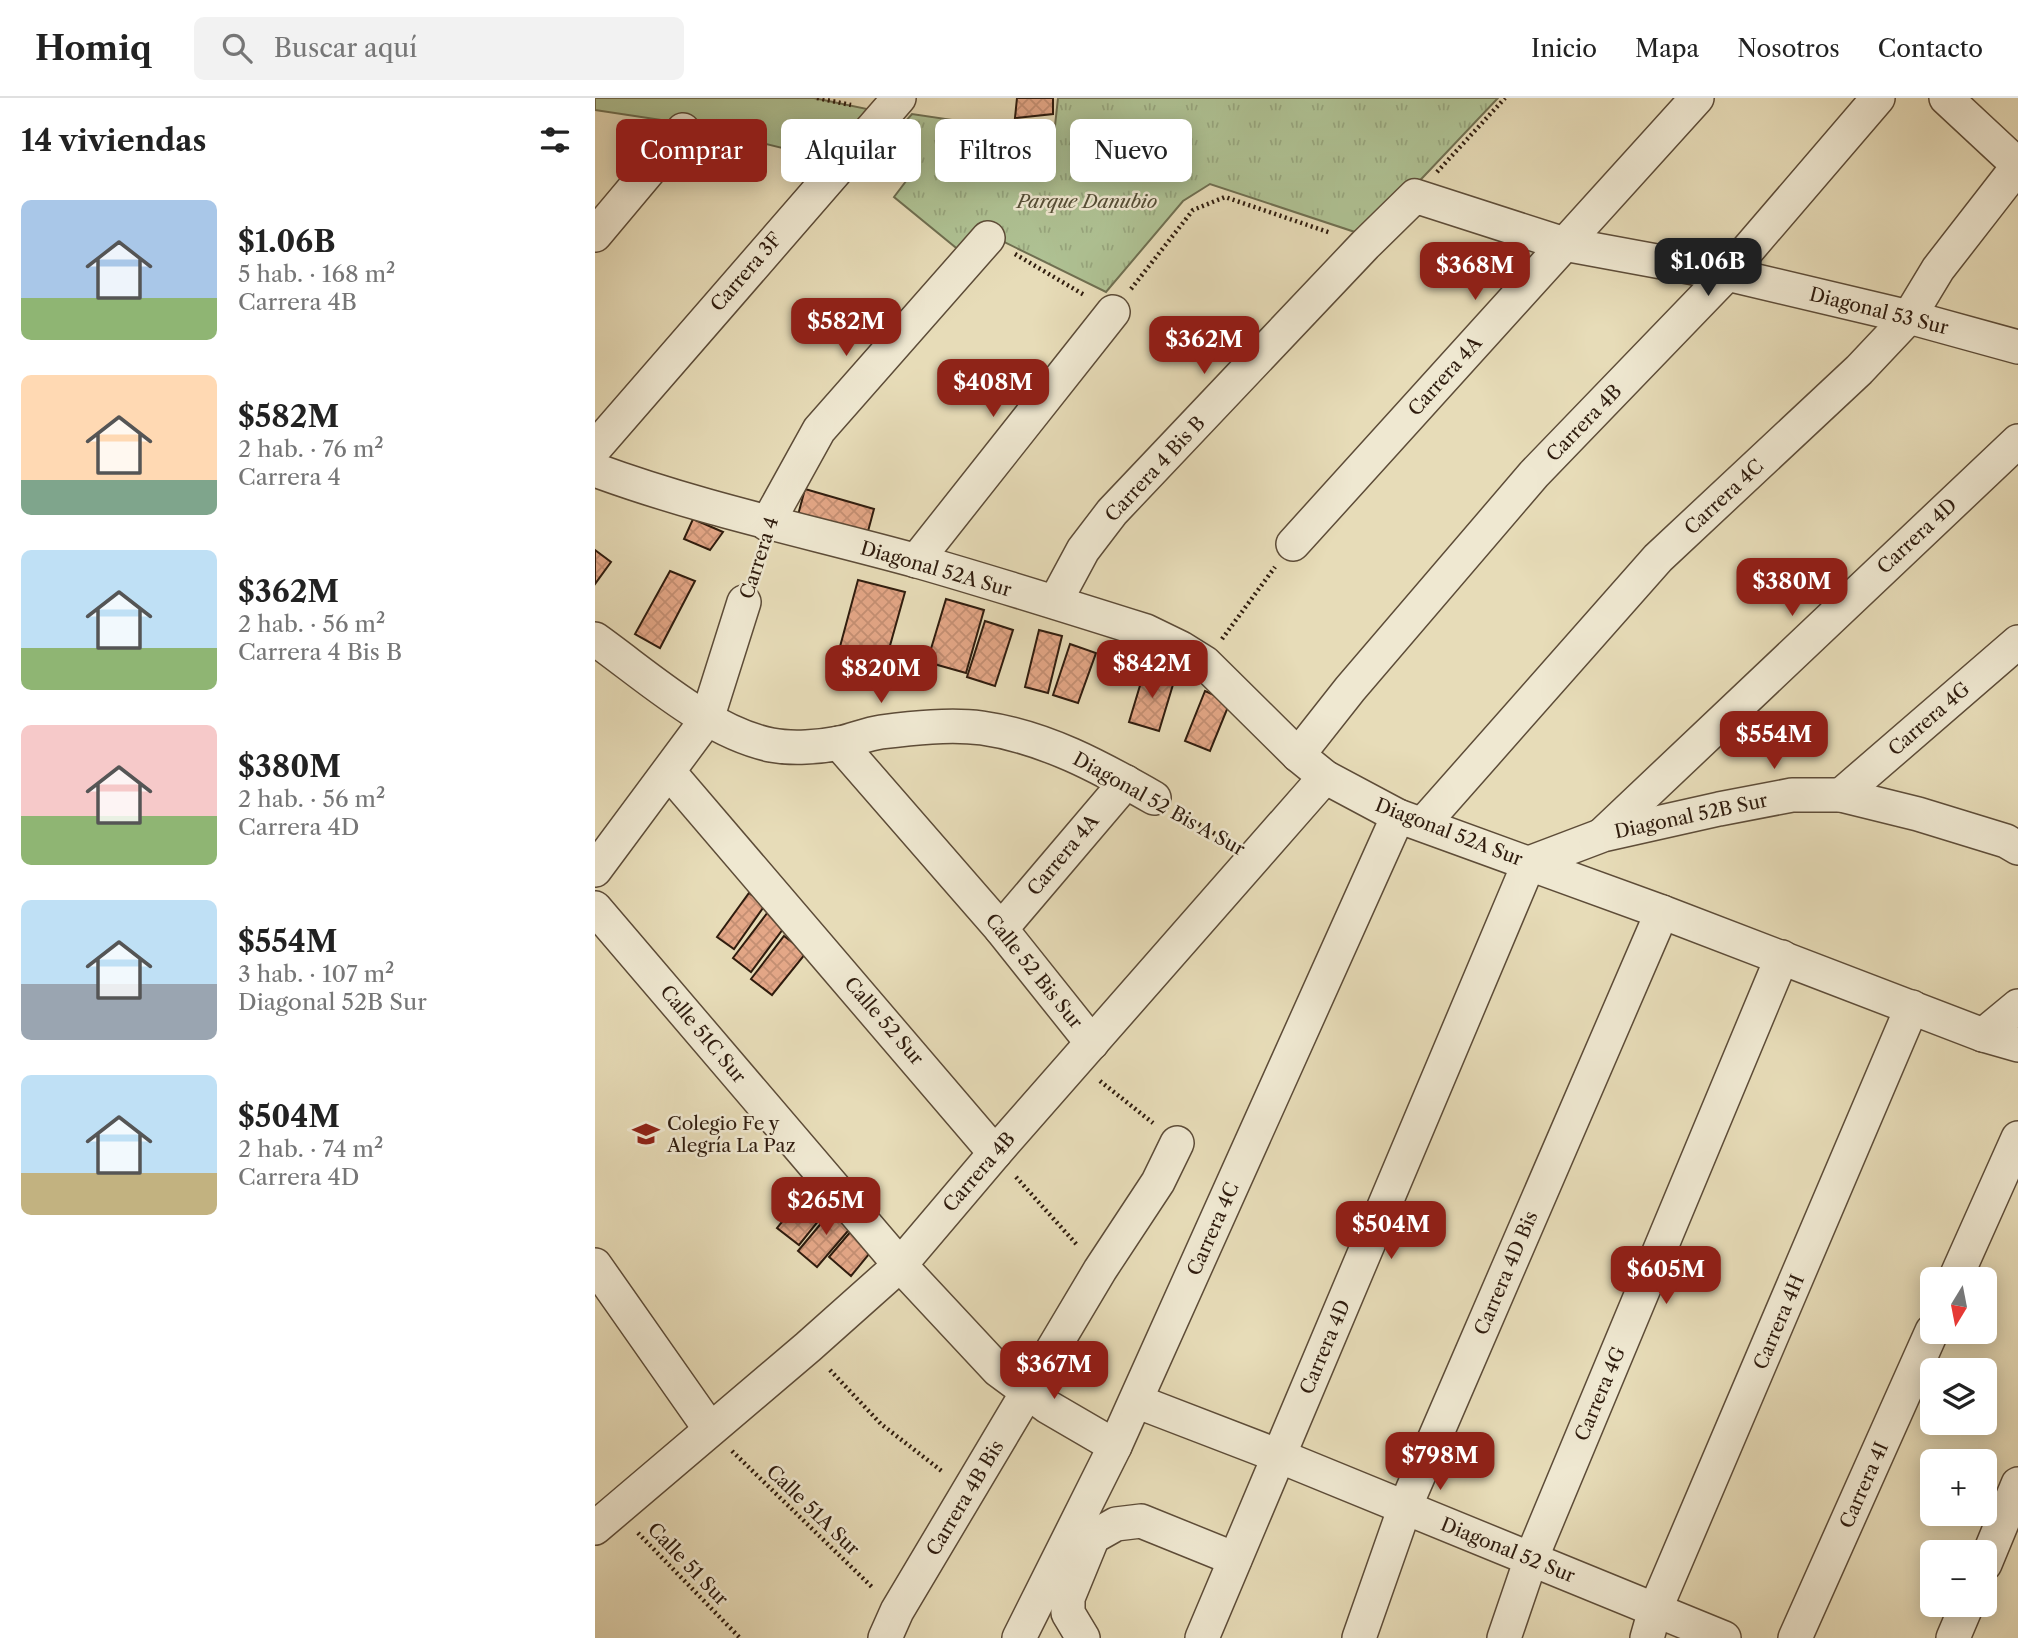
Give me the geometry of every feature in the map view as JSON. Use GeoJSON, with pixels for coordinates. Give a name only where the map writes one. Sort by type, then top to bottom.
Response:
{"type":"FeatureCollection","features":[{"type":"Feature","properties":{"kind":"street","name":"Carrera 3F"},"geometry":{"type":"LineString","coordinates":[[595,448],[899,98]]}},
{"type":"Feature","properties":{"kind":"street","name":"Carrera 4A"},"geometry":{"type":"LineString","coordinates":[[1293,544],[1697,98]]}},
{"type":"Feature","properties":{"kind":"street","name":"Carrera 4B"},"geometry":{"type":"LineString","coordinates":[[1298,755],[1350,689],[1535,474],[1727,274],[1878,98]]}},
{"type":"Feature","properties":{"kind":"street"},"geometry":{"type":"LineString","coordinates":[[1946,98],[2018,165]]}},
{"type":"Feature","properties":{"kind":"street","name":"Carrera 4C"},"geometry":{"type":"LineString","coordinates":[[1019,1638],[1115,1446],[1410,820],[1658,558],[1859,370],[1909,317],[1938,269],[2018,165]]}},
{"type":"Feature","properties":{"kind":"street"},"geometry":{"type":"LineString","coordinates":[[595,235],[639,182]]}},
{"type":"Feature","properties":{"kind":"street","name":"Diagonal 53 Sur"},"geometry":{"type":"LineString","coordinates":[[1415,196],[1564,244],[1727,274],[1909,317],[2018,347]]}},
{"type":"Feature","properties":{"kind":"street","name":"Carrera 4 Bis B"},"geometry":{"type":"LineString","coordinates":[[1055,603],[1083,550],[1112,512],[1365,245],[1415,196]]}},
{"type":"Feature","properties":{"kind":"street","name":"Carrera 4"},"geometry":{"type":"LineString","coordinates":[[767,524],[819,429],[988,238]]}},
{"type":"Feature","properties":{"kind":"street"},"geometry":{"type":"LineString","coordinates":[[916,561],[1113,312]]}},
{"type":"Feature","properties":{"kind":"street","name":"Carrera 4D"},"geometry":{"type":"LineString","coordinates":[[1603,835],[2018,441]]}},
{"type":"Feature","properties":{"kind":"street","name":"Diagonal 52A Sur"},"geometry":{"type":"LineString","coordinates":[[595,470],[646,489],[767,524],[916,561],[1146,631],[1205,663],[1298,755],[1325,777],[1410,820],[1782,957],[1983,1035],[2018,1045]]}},
{"type":"Feature","properties":{"kind":"street","name":"Carrera 4"},"geometry":{"type":"LineString","coordinates":[[595,870],[707,719],[744,602]]}},
{"type":"Feature","properties":{"kind":"street","name":"Diagonal 52 Bis A Sur"},"geometry":{"type":"LineString","coordinates":[[595,639],[707,719],[748,738],[774,746],[839,743],[879,732],[981,728],[1032,740],[1078,756],[1140,790]]}},
{"type":"Feature","properties":{"kind":"street","name":"Carrera 4G"},"geometry":{"type":"LineString","coordinates":[[1841,795],[2018,642]]}},
{"type":"Feature","properties":{"kind":"street","name":"Calle 52 Bis Sur"},"geometry":{"type":"LineString","coordinates":[[839,743],[1001,929],[1092,1043]]}},
{"type":"Feature","properties":{"kind":"street","name":"Calle 52 Sur"},"geometry":{"type":"LineString","coordinates":[[669,772],[995,1153]]}},
{"type":"Feature","properties":{"kind":"street","name":"Carrera 4B"},"geometry":{"type":"LineString","coordinates":[[605,1519],[808,1347],[900,1265],[1325,777]]}},
{"type":"Feature","properties":{"kind":"street","name":"Carrera 4A"},"geometry":{"type":"LineString","coordinates":[[1001,929],[1140,790]]}},
{"type":"Feature","properties":{"kind":"street","name":"Diagonal 52B Sur"},"geometry":{"type":"LineString","coordinates":[[1529,863],[1603,835],[1792,796],[1841,795],[1918,814],[2018,848]]}},
{"type":"Feature","properties":{"kind":"street","name":"Carrera 4D"},"geometry":{"type":"LineString","coordinates":[[1202,1638],[1529,863]]}},
{"type":"Feature","properties":{"kind":"street","name":"Calle 51C Sur"},"geometry":{"type":"LineString","coordinates":[[595,908],[900,1265],[998,1370],[1048,1406],[1115,1446]]}},
{"type":"Feature","properties":{"kind":"street","name":"Carrera 4D Bis"},"geometry":{"type":"LineString","coordinates":[[1359,1638],[1405,1507],[1662,912]]}},
{"type":"Feature","properties":{"kind":"street","name":"Carrera 4G"},"geometry":{"type":"LineString","coordinates":[[1504,1638],[1531,1559],[1782,957]]}},
{"type":"Feature","properties":{"kind":"street"},"geometry":{"type":"LineString","coordinates":[[1983,1035],[2018,1006]]}},
{"type":"Feature","properties":{"kind":"street","name":"Carrera 4H"},"geometry":{"type":"LineString","coordinates":[[1651,1624],[1912,1007]]}},
{"type":"Feature","properties":{"kind":"street"},"geometry":{"type":"LineString","coordinates":[[1960,1267],[2018,1138]]}},
{"type":"Feature","properties":{"kind":"street","name":"Carrera 4B Bis"},"geometry":{"type":"LineString","coordinates":[[891,1625],[1100,1270],[1158,1182],[1177,1143]]}},
{"type":"Feature","properties":{"kind":"street"},"geometry":{"type":"LineString","coordinates":[[595,1265],[710,1429]]}},
{"type":"Feature","properties":{"kind":"street","name":"Carrera 4I"},"geometry":{"type":"LineString","coordinates":[[1795,1638],[1926,1344]]}},
{"type":"Feature","properties":{"kind":"street","name":"Diagonal 52 Sur"},"geometry":{"type":"LineString","coordinates":[[1136,1401],[1531,1559],[1651,1624],[1724,1638]]}},
{"type":"Feature","properties":{"kind":"street"},"geometry":{"type":"LineString","coordinates":[[1997,1544],[2010,1522],[2018,1484]]}},
{"type":"Feature","properties":{"kind":"street"},"geometry":{"type":"LineString","coordinates":[[1083,1638],[1068,1614],[1068,1598],[1093,1537],[1116,1524],[1141,1521],[1235,1559]]}},
{"type":"Feature","properties":{"kind":"street"},"geometry":{"type":"LineString","coordinates":[[1953,1638],[1962,1617]]}},
{"type":"Feature","properties":{"kind":"path"},"geometry":{"type":"LineString","coordinates":[[1415,196],[1504,98]]}},
{"type":"Feature","properties":{"kind":"path"},"geometry":{"type":"LineString","coordinates":[[988,238],[1113,312],[1193,210],[1225,197],[1365,245]]}},
{"type":"Feature","properties":{"kind":"path","name":"Carrera 4"},"geometry":{"type":"LineString","coordinates":[[744,602],[767,524]]}},
{"type":"Feature","properties":{"kind":"path"},"geometry":{"type":"LineString","coordinates":[[1205,663],[1293,544]]}},
{"type":"Feature","properties":{"kind":"path","name":"Diagonal 52 Bis A Sur"},"geometry":{"type":"LineString","coordinates":[[1140,790],[1255,857]]}},
{"type":"Feature","properties":{"kind":"path","name":"Calle 52 Bis Sur"},"geometry":{"type":"LineString","coordinates":[[1092,1043],[1097,1078],[1177,1143]]}},
{"type":"Feature","properties":{"kind":"path"},"geometry":{"type":"LineString","coordinates":[[995,1153],[1100,1270]]}},
{"type":"Feature","properties":{"kind":"path"},"geometry":{"type":"LineString","coordinates":[[854,1395],[881,1423],[922,1456]]}},
{"type":"Feature","properties":{"kind":"path","name":"Calle 51A Sur"},"geometry":{"type":"LineString","coordinates":[[710,1429],[891,1625]]}},
{"type":"Feature","properties":{"kind":"path","name":"Calle 51 Sur"},"geometry":{"type":"LineString","coordinates":[[605,1519],[740,1638]]}},
{"type":"Feature","properties":{"kind":"green space"},"geometry":{"type":"Polygon","coordinates":[[[595,98],[814,98],[872,110],[864,119],[781,119],[781,148],[767,144],[767,119],[655,119],[595,110],[595,98]]]}},
{"type":"Feature","properties":{"kind":"green space","name":"Parque Danubio"},"geometry":{"type":"Polygon","coordinates":[[[1058,98],[1498,98],[1409,192],[1361,234],[1210,184],[1183,201],[1106,292],[988,234],[966,256],[894,197],[905,182],[921,182],[921,119],[908,119],[912,114],[946,119],[935,119],[935,182],[1056,182],[1058,98]]]}},
{"type":"Feature","properties":{"kind":"building"},"geometry":{"type":"Polygon","coordinates":[[[1017,98],[1053,98],[1053,114],[1015,118],[1017,98]]]}},
{"type":"Feature","properties":{"kind":"building"},"geometry":{"type":"Polygon","coordinates":[[[805,489],[874,509],[867,535],[798,515],[805,489]]]}},
{"type":"Feature","properties":{"kind":"building"},"geometry":{"type":"Polygon","coordinates":[[[693,519],[723,532],[710,550],[684,539],[693,519]]]}},
{"type":"Feature","properties":{"kind":"building"},"geometry":{"type":"Polygon","coordinates":[[[595,550],[611,562],[595,584],[595,550]]]}},
{"type":"Feature","properties":{"kind":"building"},"geometry":{"type":"Polygon","coordinates":[[[670,571],[695,581],[660,648],[635,634],[670,571]]]}},
{"type":"Feature","properties":{"kind":"building"},"geometry":{"type":"Polygon","coordinates":[[[858,580],[905,592],[884,667],[838,654],[858,580]]]}},
{"type":"Feature","properties":{"kind":"building"},"geometry":{"type":"Polygon","coordinates":[[[946,599],[984,610],[966,673],[927,662],[946,599]]]}},
{"type":"Feature","properties":{"kind":"building"},"geometry":{"type":"Polygon","coordinates":[[[985,621],[1013,630],[995,686],[967,677],[985,621]]]}},
{"type":"Feature","properties":{"kind":"building"},"geometry":{"type":"Polygon","coordinates":[[[1039,630],[1062,636],[1048,693],[1025,687],[1039,630]]]}},
{"type":"Feature","properties":{"kind":"building"},"geometry":{"type":"Polygon","coordinates":[[[1070,644],[1096,653],[1078,703],[1053,695],[1070,644]]]}},
{"type":"Feature","properties":{"kind":"building"},"geometry":{"type":"Polygon","coordinates":[[[1145,669],[1175,678],[1159,731],[1129,722],[1145,669]]]}},
{"type":"Feature","properties":{"kind":"building"},"geometry":{"type":"Polygon","coordinates":[[[1205,691],[1230,702],[1210,751],[1185,741],[1205,691]]]}},
{"type":"Feature","properties":{"kind":"building"},"geometry":{"type":"Polygon","coordinates":[[[749,893],[765,905],[734,949],[717,937],[749,893]]]}},
{"type":"Feature","properties":{"kind":"building"},"geometry":{"type":"Polygon","coordinates":[[[768,912],[786,925],[751,972],[733,958],[768,912]]]}},
{"type":"Feature","properties":{"kind":"building"},"geometry":{"type":"Polygon","coordinates":[[[784,936],[806,953],[772,995],[751,979],[784,936]]]}},
{"type":"Feature","properties":{"kind":"building"},"geometry":{"type":"Polygon","coordinates":[[[814,1182],[836,1199],[799,1245],[777,1228],[814,1182]]]}},
{"type":"Feature","properties":{"kind":"building"},"geometry":{"type":"Polygon","coordinates":[[[834,1208],[854,1224],[817,1267],[798,1251],[834,1208]]]}},
{"type":"Feature","properties":{"kind":"building"},"geometry":{"type":"Polygon","coordinates":[[[852,1230],[874,1248],[851,1276],[829,1257],[852,1230]]]}},
{"type":"Feature","properties":{"kind":"place","name":"Colegio Fe y Alegría La Paz"},"geometry":{"type":"Point","coordinates":[646,1134]}}]}
